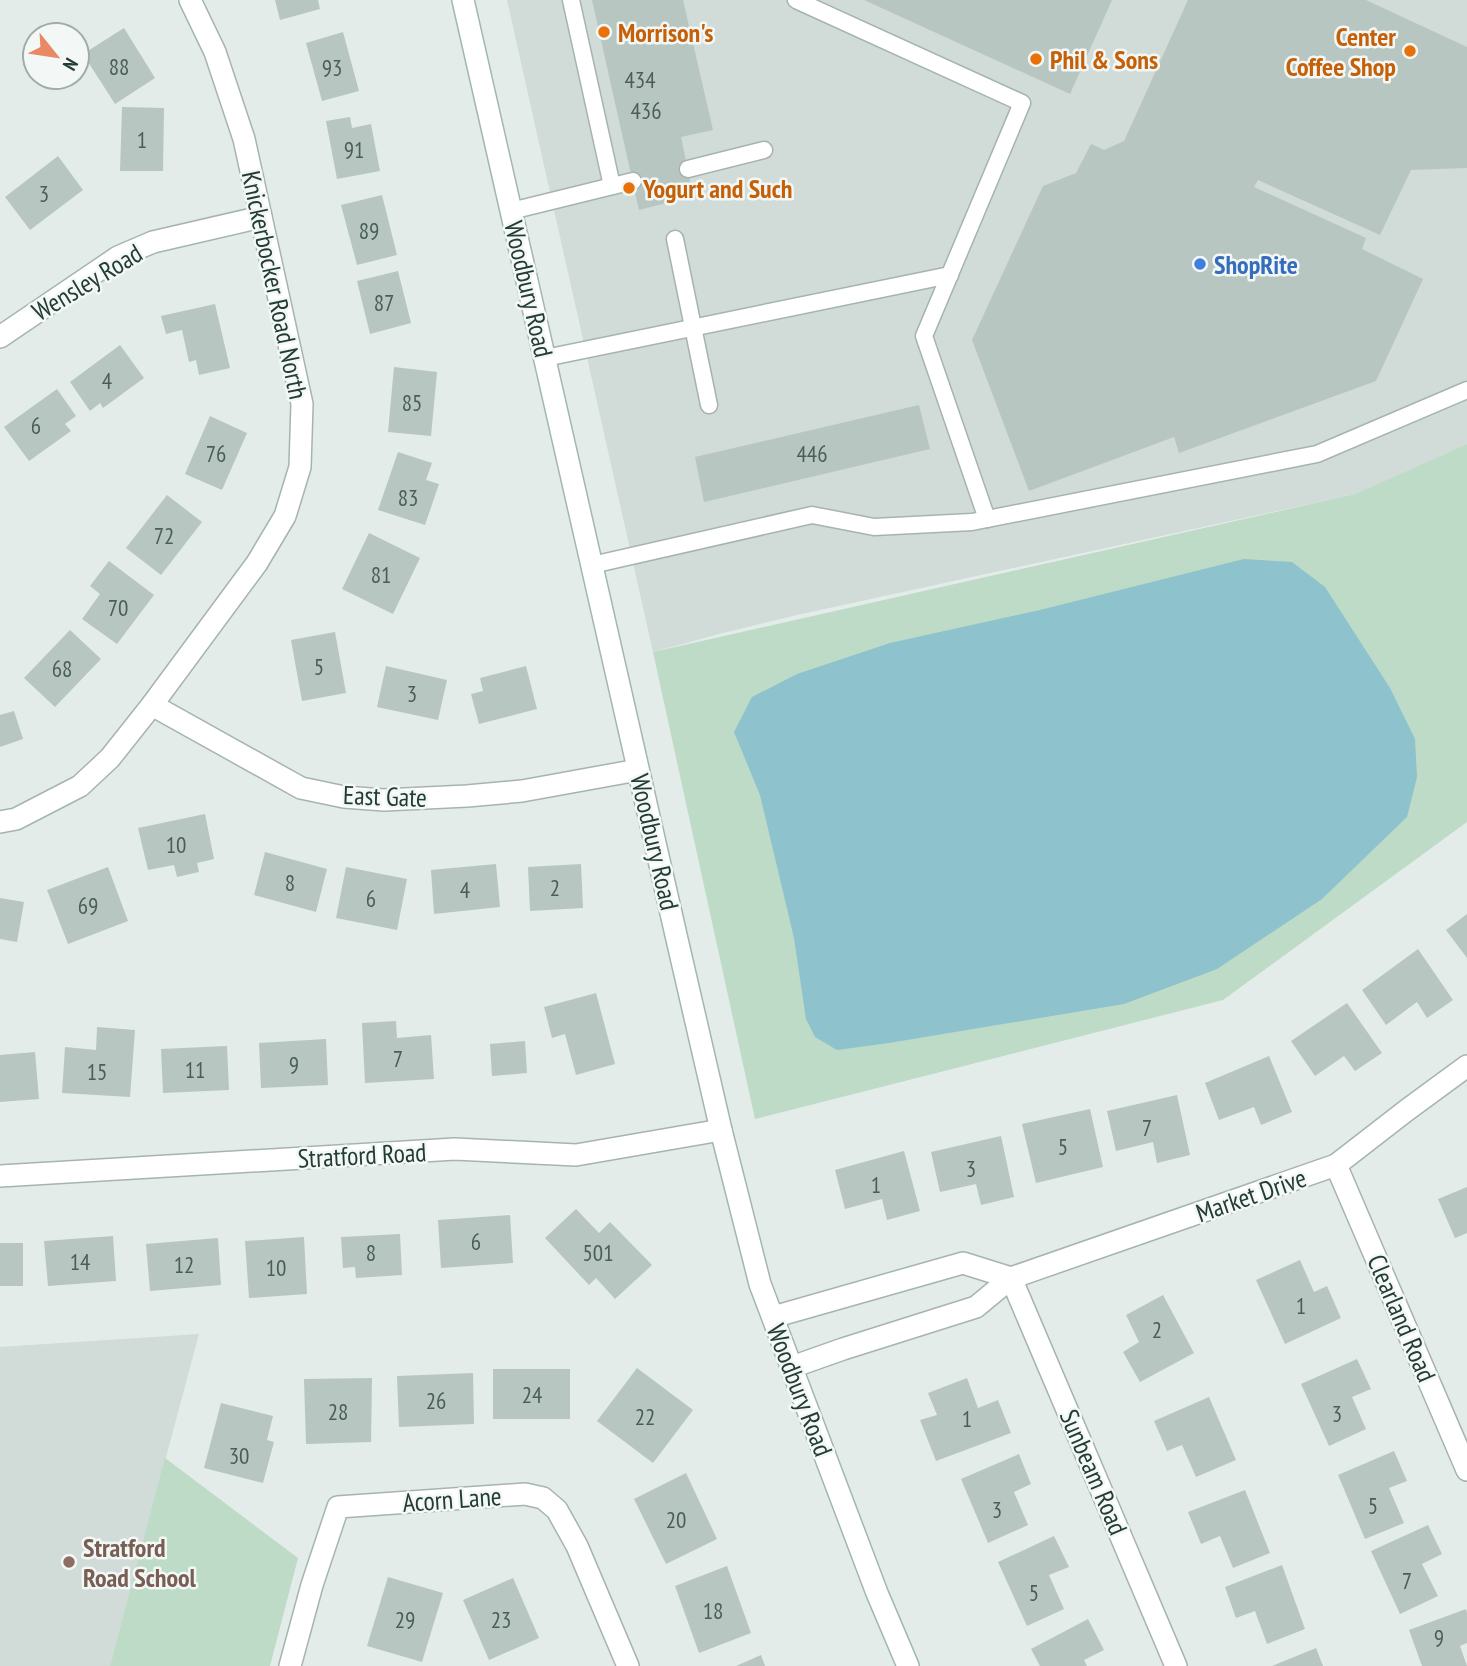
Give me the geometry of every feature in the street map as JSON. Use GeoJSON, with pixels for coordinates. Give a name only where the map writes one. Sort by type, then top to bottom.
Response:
{"type":"FeatureCollection","features":[{"type":"Feature","properties":{"kind":"street","name":"Knickerbocker Road North"},"geometry":{"type":"LineString","coordinates":[[0,822],[16,819],[80,786],[110,758],[257,563],[285,516],[300,467],[303,404],[244,139],[215,52],[190,0]]}},
{"type":"Feature","properties":{"kind":"street","name":"Woodbury Road"},"geometry":{"type":"LineString","coordinates":[[463,0],[721,1130],[760,1284],[877,1593],[908,1666]]}},
{"type":"Feature","properties":{"kind":"street","name":"Wensley Road"},"geometry":{"type":"LineString","coordinates":[[0,337],[118,257],[153,242],[261,217]]}},
{"type":"Feature","properties":{"kind":"street","name":"East Gate"},"geometry":{"type":"LineString","coordinates":[[152,705],[301,788],[344,797],[384,800],[522,791],[638,770]]}},
{"type":"Feature","properties":{"kind":"street","name":"Market Drive"},"geometry":{"type":"LineString","coordinates":[[792,1367],[976,1307],[1012,1278],[1336,1165],[1467,1066]]}},
{"type":"Feature","properties":{"kind":"street","name":"Stratford Road"},"geometry":{"type":"LineString","coordinates":[[0,1176],[455,1149],[576,1155],[721,1130]]}},
{"type":"Feature","properties":{"kind":"street","name":"Clearland Road"},"geometry":{"type":"LineString","coordinates":[[1336,1165],[1467,1470]]}},
{"type":"Feature","properties":{"kind":"street"},"geometry":{"type":"LineString","coordinates":[[773,1317],[963,1263],[1012,1278]]}},
{"type":"Feature","properties":{"kind":"street","name":"Sunbeam Road"},"geometry":{"type":"LineString","coordinates":[[1012,1278],[1176,1666]]}},
{"type":"Feature","properties":{"kind":"street","name":"Acorn Lane"},"geometry":{"type":"LineString","coordinates":[[290,1666],[312,1584],[338,1507],[525,1494],[543,1498],[557,1510],[577,1546],[628,1666]]}},
{"type":"Feature","properties":{"kind":"lane"},"geometry":{"type":"LineString","coordinates":[[571,0],[612,186]]}},
{"type":"Feature","properties":{"kind":"lane"},"geometry":{"type":"LineString","coordinates":[[796,0],[1022,103],[924,336],[987,519]]}},
{"type":"Feature","properties":{"kind":"lane"},"geometry":{"type":"LineString","coordinates":[[688,169],[764,150]]}},
{"type":"Feature","properties":{"kind":"lane"},"geometry":{"type":"LineString","coordinates":[[511,211],[633,181]]}},
{"type":"Feature","properties":{"kind":"lane"},"geometry":{"type":"LineString","coordinates":[[675,239],[709,405]]}},
{"type":"Feature","properties":{"kind":"lane"},"geometry":{"type":"LineString","coordinates":[[545,358],[950,275]]}},
{"type":"Feature","properties":{"kind":"lane"},"geometry":{"type":"LineString","coordinates":[[592,565],[812,515],[874,527],[972,522],[1317,454],[1467,390]]}},
{"type":"Feature","properties":{"kind":"shaded area"},"geometry":{"type":"Polygon","coordinates":[[[507,0],[1467,0],[1467,444],[1355,494],[797,615],[653,652],[507,0]]]}},
{"type":"Feature","properties":{"kind":"shaded area","name":"Stratford Road School"},"geometry":{"type":"Polygon","coordinates":[[[199,1334],[110,1666],[0,1666],[0,1347],[199,1334]]]}},
{"type":"Feature","properties":{"kind":"green space"},"geometry":{"type":"Polygon","coordinates":[[[1467,444],[1467,822],[1223,1000],[755,1119],[653,652],[1355,494],[1467,444]]]}},
{"type":"Feature","properties":{"kind":"green space"},"geometry":{"type":"Polygon","coordinates":[[[165,1458],[298,1558],[270,1666],[110,1666],[165,1458]]]}},
{"type":"Feature","properties":{"kind":"water"},"geometry":{"type":"Polygon","coordinates":[[[1244,559],[1292,562],[1325,587],[1390,688],[1415,739],[1417,777],[1407,817],[1322,899],[1217,969],[1124,1004],[837,1050],[815,1037],[806,1019],[794,938],[760,795],[734,732],[752,697],[797,674],[890,643],[1040,610],[1244,559]]]}},
{"type":"Feature","properties":{"kind":"building"},"geometry":{"type":"Polygon","coordinates":[[[275,0],[318,0],[320,9],[280,20],[275,0]]]}},
{"type":"Feature","properties":{"kind":"building"},"geometry":{"type":"Polygon","coordinates":[[[592,0],[683,0],[713,130],[681,137],[692,190],[672,195],[674,201],[639,210],[592,0]]]}},
{"type":"Feature","properties":{"kind":"building"},"geometry":{"type":"Polygon","coordinates":[[[864,0],[1112,0],[1070,94],[864,0]]]}},
{"type":"Feature","properties":{"kind":"building","name":"ShopRite"},"geometry":{"type":"Polygon","coordinates":[[[1188,0],[1366,0],[1467,47],[1467,168],[1411,170],[1380,235],[1258,180],[1254,187],[1366,238],[1362,249],[1423,279],[1376,381],[1179,453],[1174,437],[1029,491],[972,340],[1043,186],[1076,173],[1091,144],[1104,150],[1124,141],[1188,0]]]}},
{"type":"Feature","properties":{"kind":"building"},"geometry":{"type":"Polygon","coordinates":[[[124,28],[155,78],[115,104],[91,66],[91,49],[124,28]]]}},
{"type":"Feature","properties":{"kind":"building"},"geometry":{"type":"Polygon","coordinates":[[[343,32],[359,91],[322,101],[306,43],[343,32]]]}},
{"type":"Feature","properties":{"kind":"building"},"geometry":{"type":"Polygon","coordinates":[[[122,107],[164,108],[163,171],[120,171],[122,107]]]}},
{"type":"Feature","properties":{"kind":"building"},"geometry":{"type":"Polygon","coordinates":[[[350,117],[352,128],[371,124],[380,171],[337,179],[326,121],[350,117]]]}},
{"type":"Feature","properties":{"kind":"building"},"geometry":{"type":"Polygon","coordinates":[[[58,156],[83,190],[30,230],[5,197],[58,156]]]}},
{"type":"Feature","properties":{"kind":"building"},"geometry":{"type":"Polygon","coordinates":[[[382,195],[397,255],[357,265],[341,205],[382,195]]]}},
{"type":"Feature","properties":{"kind":"building"},"geometry":{"type":"Polygon","coordinates":[[[398,271],[411,323],[370,334],[357,281],[398,271]]]}},
{"type":"Feature","properties":{"kind":"building"},"geometry":{"type":"Polygon","coordinates":[[[215,304],[230,368],[199,375],[196,360],[189,362],[182,330],[166,334],[161,316],[215,304]]]}},
{"type":"Feature","properties":{"kind":"building"},"geometry":{"type":"Polygon","coordinates":[[[120,345],[144,378],[103,408],[100,403],[90,411],[70,382],[120,345]]]}},
{"type":"Feature","properties":{"kind":"building"},"geometry":{"type":"Polygon","coordinates":[[[394,367],[437,372],[431,436],[388,432],[394,367]]]}},
{"type":"Feature","properties":{"kind":"building"},"geometry":{"type":"Polygon","coordinates":[[[57,389],[76,416],[65,424],[71,431],[29,461],[4,427],[57,389]]]}},
{"type":"Feature","properties":{"kind":"building"},"geometry":{"type":"Polygon","coordinates":[[[919,405],[930,449],[704,502],[695,457],[919,405]]]}},
{"type":"Feature","properties":{"kind":"building"},"geometry":{"type":"Polygon","coordinates":[[[210,416],[247,433],[222,490],[185,474],[210,416]]]}},
{"type":"Feature","properties":{"kind":"building"},"geometry":{"type":"Polygon","coordinates":[[[398,452],[432,463],[426,480],[439,484],[425,525],[378,510],[398,452]]]}},
{"type":"Feature","properties":{"kind":"building"},"geometry":{"type":"Polygon","coordinates":[[[167,495],[202,522],[161,575],[126,548],[167,495]]]}},
{"type":"Feature","properties":{"kind":"building"},"geometry":{"type":"Polygon","coordinates":[[[369,533],[420,558],[393,614],[342,589],[369,533]]]}},
{"type":"Feature","properties":{"kind":"building"},"geometry":{"type":"Polygon","coordinates":[[[109,561],[154,595],[117,644],[82,619],[100,594],[90,586],[109,561]]]}},
{"type":"Feature","properties":{"kind":"building"},"geometry":{"type":"Polygon","coordinates":[[[70,630],[101,659],[55,707],[24,678],[70,630]]]}},
{"type":"Feature","properties":{"kind":"building"},"geometry":{"type":"Polygon","coordinates":[[[335,632],[346,693],[302,701],[291,640],[335,632]]]}},
{"type":"Feature","properties":{"kind":"building"},"geometry":{"type":"Polygon","coordinates":[[[386,666],[447,680],[438,720],[377,707],[386,666]]]}},
{"type":"Feature","properties":{"kind":"building"},"geometry":{"type":"Polygon","coordinates":[[[526,666],[537,709],[479,724],[471,694],[483,691],[480,678],[526,666]]]}},
{"type":"Feature","properties":{"kind":"building"},"geometry":{"type":"Polygon","coordinates":[[[14,711],[23,739],[0,747],[0,715],[14,711]]]}},
{"type":"Feature","properties":{"kind":"building"},"geometry":{"type":"Polygon","coordinates":[[[205,814],[214,859],[197,863],[199,872],[177,877],[174,865],[148,870],[138,828],[205,814]]]}},
{"type":"Feature","properties":{"kind":"building"},"geometry":{"type":"Polygon","coordinates":[[[265,852],[327,869],[316,912],[254,895],[265,852]]]}},
{"type":"Feature","properties":{"kind":"building"},"geometry":{"type":"Polygon","coordinates":[[[496,864],[500,907],[434,914],[431,870],[496,864]]]}},
{"type":"Feature","properties":{"kind":"building"},"geometry":{"type":"Polygon","coordinates":[[[581,864],[583,908],[530,911],[528,867],[581,864]]]}},
{"type":"Feature","properties":{"kind":"building"},"geometry":{"type":"Polygon","coordinates":[[[108,867],[128,921],[68,944],[47,890],[108,867]]]}},
{"type":"Feature","properties":{"kind":"building"},"geometry":{"type":"Polygon","coordinates":[[[346,867],[407,879],[397,930],[336,918],[346,867]]]}},
{"type":"Feature","properties":{"kind":"building"},"geometry":{"type":"Polygon","coordinates":[[[0,898],[24,902],[17,942],[0,939],[0,898]]]}},
{"type":"Feature","properties":{"kind":"building"},"geometry":{"type":"Polygon","coordinates":[[[1467,914],[1467,958],[1446,930],[1467,914]]]}},
{"type":"Feature","properties":{"kind":"building"},"geometry":{"type":"Polygon","coordinates":[[[1418,949],[1453,1000],[1427,1018],[1417,1002],[1386,1025],[1362,990],[1418,949]]]}},
{"type":"Feature","properties":{"kind":"building"},"geometry":{"type":"Polygon","coordinates":[[[596,993],[615,1064],[576,1075],[565,1034],[552,1038],[544,1007],[596,993]]]}},
{"type":"Feature","properties":{"kind":"building"},"geometry":{"type":"Polygon","coordinates":[[[1347,1003],[1382,1053],[1355,1071],[1344,1056],[1315,1076],[1291,1041],[1347,1003]]]}},
{"type":"Feature","properties":{"kind":"building"},"geometry":{"type":"Polygon","coordinates":[[[396,1021],[397,1038],[431,1035],[434,1079],[365,1083],[362,1023],[396,1021]]]}},
{"type":"Feature","properties":{"kind":"building"},"geometry":{"type":"Polygon","coordinates":[[[97,1027],[135,1030],[130,1097],[62,1093],[65,1047],[96,1050],[97,1027]]]}},
{"type":"Feature","properties":{"kind":"building"},"geometry":{"type":"Polygon","coordinates":[[[326,1039],[328,1085],[261,1088],[259,1043],[326,1039]]]}},
{"type":"Feature","properties":{"kind":"building"},"geometry":{"type":"Polygon","coordinates":[[[525,1041],[527,1073],[492,1076],[490,1044],[525,1041]]]}},
{"type":"Feature","properties":{"kind":"building"},"geometry":{"type":"Polygon","coordinates":[[[227,1046],[229,1090],[163,1093],[161,1049],[227,1046]]]}},
{"type":"Feature","properties":{"kind":"building"},"geometry":{"type":"Polygon","coordinates":[[[35,1052],[39,1099],[0,1102],[0,1055],[35,1052]]]}},
{"type":"Feature","properties":{"kind":"building"},"geometry":{"type":"Polygon","coordinates":[[[1269,1056],[1292,1112],[1261,1125],[1254,1107],[1219,1120],[1205,1083],[1269,1056]]]}},
{"type":"Feature","properties":{"kind":"building"},"geometry":{"type":"Polygon","coordinates":[[[1177,1095],[1190,1155],[1157,1163],[1153,1142],[1116,1151],[1107,1111],[1177,1095]]]}},
{"type":"Feature","properties":{"kind":"building"},"geometry":{"type":"Polygon","coordinates":[[[1090,1109],[1103,1167],[1036,1183],[1022,1124],[1090,1109]]]}},
{"type":"Feature","properties":{"kind":"building"},"geometry":{"type":"Polygon","coordinates":[[[1001,1136],[1014,1197],[981,1205],[976,1184],[940,1192],[931,1152],[1001,1136]]]}},
{"type":"Feature","properties":{"kind":"building"},"geometry":{"type":"Polygon","coordinates":[[[904,1151],[920,1211],[887,1220],[882,1199],[845,1209],[835,1170],[904,1151]]]}},
{"type":"Feature","properties":{"kind":"building"},"geometry":{"type":"Polygon","coordinates":[[[1467,1187],[1467,1233],[1455,1238],[1438,1199],[1467,1187]]]}},
{"type":"Feature","properties":{"kind":"building"},"geometry":{"type":"Polygon","coordinates":[[[576,1209],[599,1233],[610,1222],[652,1265],[615,1299],[596,1278],[589,1285],[545,1238],[576,1209]]]}},
{"type":"Feature","properties":{"kind":"building"},"geometry":{"type":"Polygon","coordinates":[[[510,1215],[513,1263],[441,1268],[438,1220],[510,1215]]]}},
{"type":"Feature","properties":{"kind":"building"},"geometry":{"type":"Polygon","coordinates":[[[400,1234],[402,1275],[356,1278],[355,1267],[343,1268],[341,1237],[400,1234]]]}},
{"type":"Feature","properties":{"kind":"building"},"geometry":{"type":"Polygon","coordinates":[[[113,1236],[116,1281],[48,1286],[44,1241],[113,1236]]]}},
{"type":"Feature","properties":{"kind":"building"},"geometry":{"type":"Polygon","coordinates":[[[304,1237],[307,1294],[249,1298],[245,1241],[304,1237]]]}},
{"type":"Feature","properties":{"kind":"building"},"geometry":{"type":"Polygon","coordinates":[[[218,1238],[221,1285],[150,1291],[146,1244],[218,1238]]]}},
{"type":"Feature","properties":{"kind":"building"},"geometry":{"type":"Polygon","coordinates":[[[0,1243],[23,1243],[23,1286],[0,1286],[0,1243]]]}},
{"type":"Feature","properties":{"kind":"building"},"geometry":{"type":"Polygon","coordinates":[[[1300,1260],[1314,1292],[1327,1286],[1341,1318],[1285,1344],[1256,1280],[1300,1260]]]}},
{"type":"Feature","properties":{"kind":"building"},"geometry":{"type":"Polygon","coordinates":[[[1163,1295],[1194,1353],[1140,1382],[1123,1352],[1139,1342],[1126,1315],[1163,1295]]]}},
{"type":"Feature","properties":{"kind":"building"},"geometry":{"type":"Polygon","coordinates":[[[1357,1359],[1371,1389],[1352,1397],[1366,1429],[1329,1446],[1301,1384],[1357,1359]]]}},
{"type":"Feature","properties":{"kind":"building"},"geometry":{"type":"Polygon","coordinates":[[[637,1368],[693,1410],[653,1463],[597,1421],[637,1368]]]}},
{"type":"Feature","properties":{"kind":"building"},"geometry":{"type":"Polygon","coordinates":[[[493,1369],[570,1369],[570,1419],[493,1419],[493,1369]]]}},
{"type":"Feature","properties":{"kind":"building"},"geometry":{"type":"Polygon","coordinates":[[[473,1373],[474,1424],[399,1427],[397,1376],[473,1373]]]}},
{"type":"Feature","properties":{"kind":"building"},"geometry":{"type":"Polygon","coordinates":[[[372,1378],[371,1442],[306,1444],[304,1379],[372,1378]]]}},
{"type":"Feature","properties":{"kind":"building"},"geometry":{"type":"Polygon","coordinates":[[[967,1378],[978,1408],[998,1400],[1011,1433],[936,1461],[920,1420],[937,1415],[928,1393],[967,1378]]]}},
{"type":"Feature","properties":{"kind":"building"},"geometry":{"type":"Polygon","coordinates":[[[1209,1397],[1236,1460],[1196,1477],[1182,1445],[1167,1451],[1154,1421],[1209,1397]]]}},
{"type":"Feature","properties":{"kind":"building"},"geometry":{"type":"Polygon","coordinates":[[[221,1403],[273,1416],[267,1440],[274,1442],[263,1483],[204,1468],[221,1403]]]}},
{"type":"Feature","properties":{"kind":"building"},"geometry":{"type":"Polygon","coordinates":[[[1394,1451],[1407,1481],[1389,1488],[1404,1523],[1365,1539],[1338,1475],[1394,1451]]]}},
{"type":"Feature","properties":{"kind":"building"},"geometry":{"type":"Polygon","coordinates":[[[1019,1454],[1031,1484],[1014,1492],[1028,1525],[988,1543],[961,1479],[1019,1454]]]}},
{"type":"Feature","properties":{"kind":"building"},"geometry":{"type":"Polygon","coordinates":[[[686,1473],[717,1539],[666,1564],[634,1499],[686,1473]]]}},
{"type":"Feature","properties":{"kind":"building"},"geometry":{"type":"Polygon","coordinates":[[[1245,1490],[1270,1553],[1233,1568],[1220,1536],[1201,1544],[1188,1512],[1245,1490]]]}},
{"type":"Feature","properties":{"kind":"building"},"geometry":{"type":"Polygon","coordinates":[[[1428,1525],[1442,1554],[1422,1564],[1438,1596],[1400,1614],[1371,1551],[1428,1525]]]}},
{"type":"Feature","properties":{"kind":"building"},"geometry":{"type":"Polygon","coordinates":[[[1054,1536],[1069,1567],[1049,1575],[1064,1609],[1027,1626],[998,1562],[1054,1536]]]}},
{"type":"Feature","properties":{"kind":"building"},"geometry":{"type":"Polygon","coordinates":[[[1282,1565],[1305,1629],[1267,1644],[1255,1611],[1236,1618],[1225,1587],[1282,1565]]]}},
{"type":"Feature","properties":{"kind":"building"},"geometry":{"type":"Polygon","coordinates":[[[727,1566],[751,1633],[699,1653],[675,1586],[727,1566]]]}},
{"type":"Feature","properties":{"kind":"building"},"geometry":{"type":"Polygon","coordinates":[[[388,1577],[443,1593],[422,1662],[367,1646],[388,1577]]]}},
{"type":"Feature","properties":{"kind":"building"},"geometry":{"type":"Polygon","coordinates":[[[513,1578],[539,1638],[489,1660],[463,1600],[513,1578]]]}},
{"type":"Feature","properties":{"kind":"building"},"geometry":{"type":"Polygon","coordinates":[[[1466,1609],[1467,1643],[1460,1646],[1467,1666],[1422,1666],[1409,1630],[1466,1609]]]}},
{"type":"Feature","properties":{"kind":"building"},"geometry":{"type":"Polygon","coordinates":[[[1088,1619],[1104,1650],[1084,1660],[1087,1666],[1040,1666],[1031,1649],[1088,1619]]]}},
{"type":"Feature","properties":{"kind":"building"},"geometry":{"type":"Polygon","coordinates":[[[1316,1648],[1323,1666],[1272,1666],[1316,1648]]]}},
{"type":"Feature","properties":{"kind":"building"},"geometry":{"type":"Polygon","coordinates":[[[761,1655],[765,1666],[736,1666],[761,1655]]]}},
{"type":"Feature","properties":{"kind":"place","name":"Morrison's"},"geometry":{"type":"Point","coordinates":[604,32]}},
{"type":"Feature","properties":{"kind":"place","name":"Center Coffee Shop"},"geometry":{"type":"Point","coordinates":[1410,51]}},
{"type":"Feature","properties":{"kind":"place","name":"Phil & Sons"},"geometry":{"type":"Point","coordinates":[1036,59]}},
{"type":"Feature","properties":{"kind":"place","name":"Yogurt and Such"},"geometry":{"type":"Point","coordinates":[629,188]}},
{"type":"Feature","properties":{"kind":"place","name":"ShopRite"},"geometry":{"type":"Point","coordinates":[1200,264]}},
{"type":"Feature","properties":{"kind":"place","name":"Stratford Road School"},"geometry":{"type":"Point","coordinates":[69,1562]}}]}
